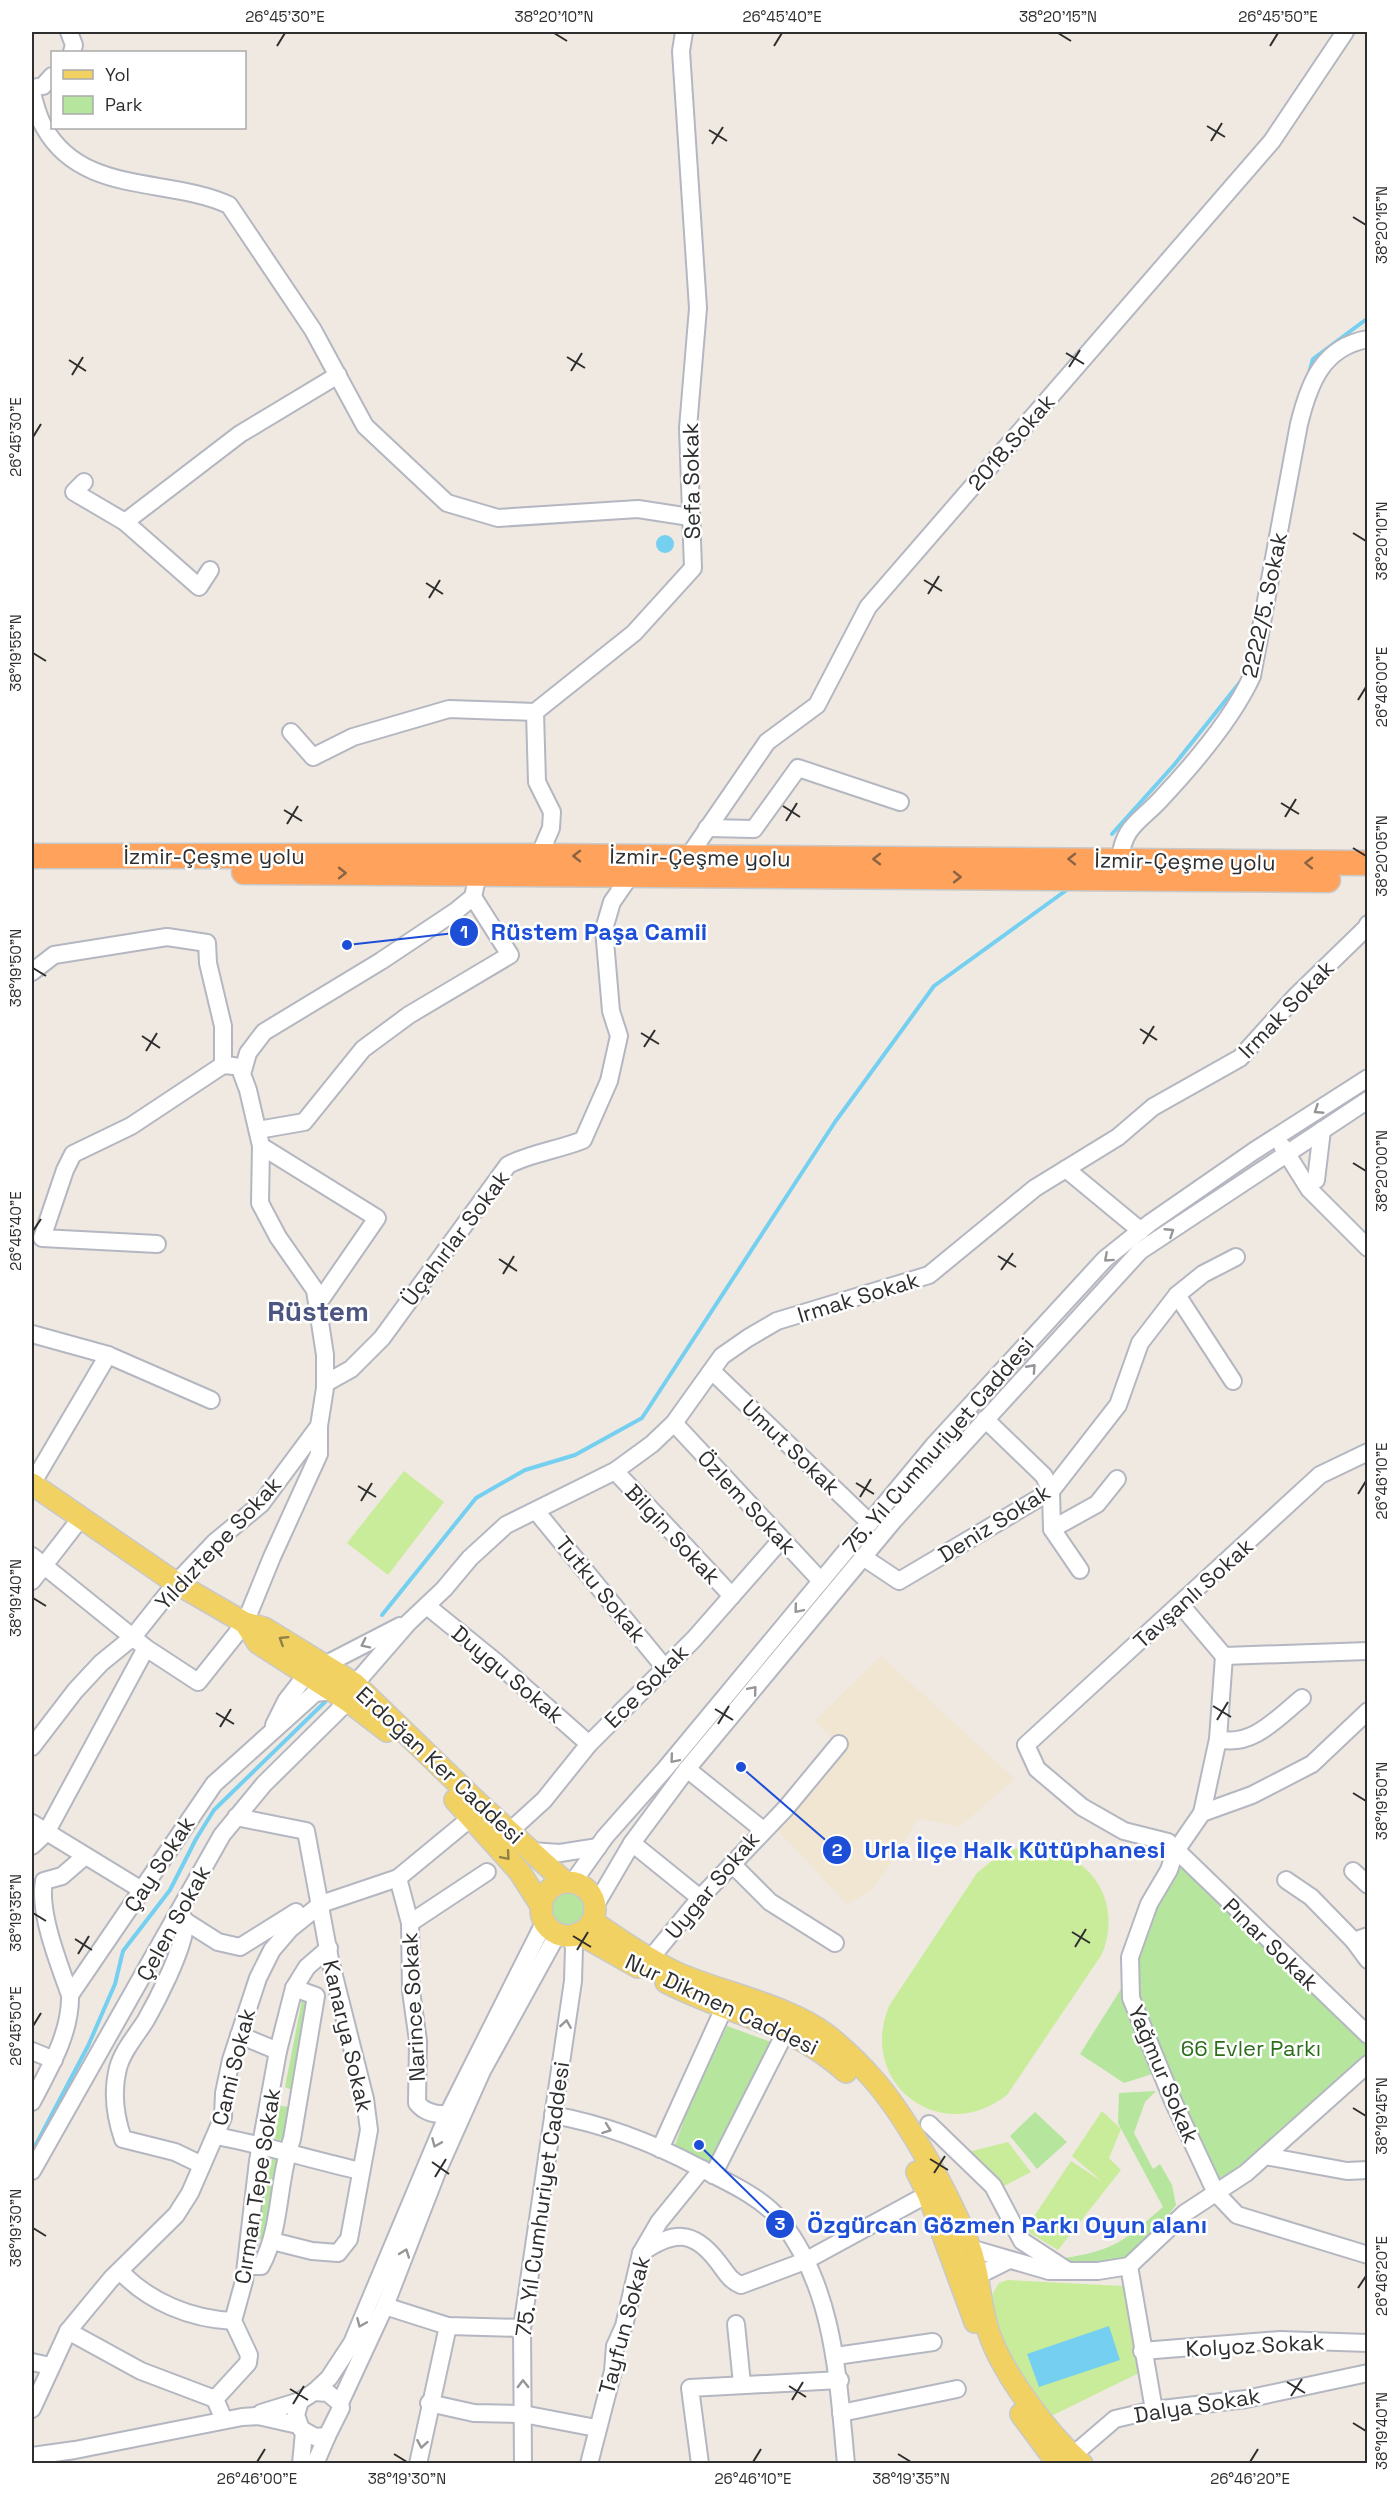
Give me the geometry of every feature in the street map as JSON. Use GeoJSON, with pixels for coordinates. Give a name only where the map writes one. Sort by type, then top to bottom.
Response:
{"type":"FeatureCollection","features":[{"type":"Feature","properties":{"kind":"highway","name":"İzmir-Çeşme yolu"},"geometry":{"type":"LineString","coordinates":[[32,856],[688,856],[1368,863]]}},
{"type":"Feature","properties":{"kind":"highway","name":"İzmir-Çeşme yolu"},"geometry":{"type":"LineString","coordinates":[[32,871],[476,886],[630,876],[1368,880]]}},
{"type":"Feature","properties":{"kind":"main road","name":"Erdoğan Ker Caddesi"},"geometry":{"type":"LineString","coordinates":[[32,1484],[80,1519],[176,1582],[245,1623],[258,1643],[314,1670],[345,1692],[477,1802],[531,1851],[569,1882],[588,1891],[568,1922],[472,1817],[345,1692]]}},
{"type":"Feature","properties":{"kind":"main road"},"geometry":{"type":"LineString","coordinates":[[568,1922],[549,1890],[569,1882]]}},
{"type":"Feature","properties":{"kind":"main road","name":"Nur Dikmen Caddesi"},"geometry":{"type":"LineString","coordinates":[[568,1922],[679,1974],[777,2009],[826,2034],[874,2079],[905,2125],[944,2193],[970,2248],[969,2280],[992,2371],[1037,2439],[1068,2461]]}},
{"type":"Feature","properties":{"kind":"main road","name":"Nur Dikmen Caddesi"},"geometry":{"type":"LineString","coordinates":[[568,1922],[673,1986],[724,2008],[771,2023],[825,2053],[856,2081],[884,2116],[928,2194],[951,2257],[969,2280]]}},
{"type":"Feature","properties":{"kind":"street"},"geometry":{"type":"LineString","coordinates":[[69,32],[74,45],[72,51]]}},
{"type":"Feature","properties":{"kind":"street","name":"Sefa Sokak"},"geometry":{"type":"LineString","coordinates":[[535,712],[634,633],[693,568],[688,428],[698,308],[681,51],[684,32]]}},
{"type":"Feature","properties":{"kind":"street","name":"2018.Sokak"},"geometry":{"type":"LineString","coordinates":[[688,856],[767,742],[817,705],[868,607],[1272,141],[1345,32]]}},
{"type":"Feature","properties":{"kind":"street"},"geometry":{"type":"LineString","coordinates":[[51,77],[43,86],[32,91],[44,128],[73,161],[121,182],[208,195],[229,205],[313,330],[366,426],[447,503],[498,518],[638,509],[690,517]]}},
{"type":"Feature","properties":{"kind":"street","name":"2222/5. Sokak"},"geometry":{"type":"LineString","coordinates":[[1120,860],[1124,839],[1132,826],[1158,803],[1218,730],[1244,693],[1252,676],[1299,424],[1309,386],[1316,374],[1333,355],[1354,342],[1368,339]]}},
{"type":"Feature","properties":{"kind":"street"},"geometry":{"type":"LineString","coordinates":[[125,522],[240,434],[338,375]]}},
{"type":"Feature","properties":{"kind":"street"},"geometry":{"type":"LineString","coordinates":[[84,482],[74,492],[125,522],[199,587],[210,570]]}},
{"type":"Feature","properties":{"kind":"street"},"geometry":{"type":"LineString","coordinates":[[291,732],[313,757],[352,737],[449,709],[535,712],[537,782],[552,812],[551,828],[539,856]]}},
{"type":"Feature","properties":{"kind":"street"},"geometry":{"type":"LineString","coordinates":[[707,828],[754,829],[798,768],[900,802]]}},
{"type":"Feature","properties":{"kind":"street","name":"Üçahırlar Sokak"},"geometry":{"type":"LineString","coordinates":[[326,1383],[351,1369],[382,1338],[508,1165],[527,1155],[556,1151],[583,1140],[609,1081],[619,1036],[611,1011],[604,929],[612,902],[630,876]]}},
{"type":"Feature","properties":{"kind":"street"},"geometry":{"type":"LineString","coordinates":[[158,1244],[42,1238],[65,1170],[73,1154],[131,1126],[223,1065],[234,1066],[242,1074],[248,1053],[264,1032],[381,961],[476,886],[510,955],[409,1015],[363,1049],[304,1122],[260,1138]]}},
{"type":"Feature","properties":{"kind":"street","name":"Irmak Sokak"},"geometry":{"type":"LineString","coordinates":[[408,1623],[427,1606],[470,1558],[506,1525],[615,1471],[652,1444],[674,1423],[722,1356],[777,1321],[929,1275],[1021,1202],[1035,1188],[1118,1137],[1153,1107],[1240,1058],[1295,997],[1367,927]]}},
{"type":"Feature","properties":{"kind":"street"},"geometry":{"type":"LineString","coordinates":[[32,972],[54,955],[166,938],[207,943],[208,963],[223,1026],[223,1065]]}},
{"type":"Feature","properties":{"kind":"street","name":"Yıldıztepe Sokak"},"geometry":{"type":"LineString","coordinates":[[139,1642],[176,1582],[215,1542],[261,1504],[319,1426],[326,1383],[325,1355],[315,1290],[278,1237],[260,1203],[260,1138],[242,1074]]}},
{"type":"Feature","properties":{"kind":"street","name":"75. Yıl Cumhuriyet Caddesi"},"geometry":{"type":"LineString","coordinates":[[569,1882],[934,1445],[1105,1259],[1141,1231],[1282,1133],[1368,1078]]}},
{"type":"Feature","properties":{"kind":"street","name":"75. Yıl Cumhuriyet Caddesi"},"geometry":{"type":"LineString","coordinates":[[523,2463],[522,2328],[573,1981],[574,1947],[568,1922],[687,1770],[863,1557],[985,1419],[1140,1251],[1368,1100]]}},
{"type":"Feature","properties":{"kind":"street"},"geometry":{"type":"LineString","coordinates":[[1316,1180],[1322,1130]]}},
{"type":"Feature","properties":{"kind":"street"},"geometry":{"type":"LineString","coordinates":[[1282,1133],[1316,1180],[1322,1201]]}},
{"type":"Feature","properties":{"kind":"street"},"geometry":{"type":"LineString","coordinates":[[260,1138],[377,1218],[317,1305]]}},
{"type":"Feature","properties":{"kind":"street"},"geometry":{"type":"LineString","coordinates":[[1293,1151],[1309,1189],[1342,1225],[1368,1248]]}},
{"type":"Feature","properties":{"kind":"street"},"geometry":{"type":"LineString","coordinates":[[1066,1169],[1141,1231]]}},
{"type":"Feature","properties":{"kind":"street","name":"Deniz Sokak"},"geometry":{"type":"LineString","coordinates":[[863,1557],[898,1581],[1052,1491],[1118,1406],[1140,1343],[1177,1295],[1203,1274],[1236,1257]]}},
{"type":"Feature","properties":{"kind":"street"},"geometry":{"type":"LineString","coordinates":[[1177,1295],[1233,1381]]}},
{"type":"Feature","properties":{"kind":"street"},"geometry":{"type":"LineString","coordinates":[[32,1334],[108,1355],[211,1400]]}},
{"type":"Feature","properties":{"kind":"street"},"geometry":{"type":"LineString","coordinates":[[32,1484],[108,1355]]}},
{"type":"Feature","properties":{"kind":"street","name":"Umut Sokak"},"geometry":{"type":"LineString","coordinates":[[712,1371],[870,1522]]}},
{"type":"Feature","properties":{"kind":"street"},"geometry":{"type":"LineString","coordinates":[[985,1419],[1044,1476],[1052,1491],[1052,1529],[1080,1570]]}},
{"type":"Feature","properties":{"kind":"street","name":"Özlem Sokak"},"geometry":{"type":"LineString","coordinates":[[674,1423],[780,1540],[821,1581]]}},
{"type":"Feature","properties":{"kind":"street"},"geometry":{"type":"LineString","coordinates":[[38,1560],[139,1642],[198,1682],[245,1623],[319,1454],[319,1426]]}},
{"type":"Feature","properties":{"kind":"street","name":"Tavşanlı Sokak"},"geometry":{"type":"LineString","coordinates":[[1037,1769],[1026,1745],[1320,1475],[1368,1452]]}},
{"type":"Feature","properties":{"kind":"street","name":"Bilgin Sokak"},"geometry":{"type":"LineString","coordinates":[[615,1471],[732,1596]]}},
{"type":"Feature","properties":{"kind":"street"},"geometry":{"type":"LineString","coordinates":[[1052,1529],[1096,1504],[1117,1479]]}},
{"type":"Feature","properties":{"kind":"street","name":"Tutku Sokak"},"geometry":{"type":"LineString","coordinates":[[536,1511],[665,1668]]}},
{"type":"Feature","properties":{"kind":"street"},"geometry":{"type":"LineString","coordinates":[[32,1581],[38,1560],[80,1519]]}},
{"type":"Feature","properties":{"kind":"street","name":"Ece Sokak"},"geometry":{"type":"LineString","coordinates":[[510,1831],[543,1800],[589,1744],[665,1668],[780,1540]]}},
{"type":"Feature","properties":{"kind":"street"},"geometry":{"type":"LineString","coordinates":[[1180,1604],[1224,1656],[1218,1739],[1202,1813]]}},
{"type":"Feature","properties":{"kind":"street","name":"Duygu Sokak"},"geometry":{"type":"LineString","coordinates":[[427,1606],[496,1662],[589,1744]]}},
{"type":"Feature","properties":{"kind":"street"},"geometry":{"type":"LineString","coordinates":[[273,1729],[286,1701],[314,1670],[408,1623]]}},
{"type":"Feature","properties":{"kind":"street","name":"Çelen Sokak"},"geometry":{"type":"LineString","coordinates":[[32,2171],[183,1921],[222,1835],[264,1784],[408,1623]]}},
{"type":"Feature","properties":{"kind":"street"},"geometry":{"type":"LineString","coordinates":[[32,1747],[75,1691],[101,1663],[139,1642]]}},
{"type":"Feature","properties":{"kind":"street"},"geometry":{"type":"LineString","coordinates":[[32,1846],[46,1833],[139,1642]]}},
{"type":"Feature","properties":{"kind":"street"},"geometry":{"type":"LineString","coordinates":[[1224,1656],[1368,1651]]}},
{"type":"Feature","properties":{"kind":"street","name":"Çay Sokak"},"geometry":{"type":"LineString","coordinates":[[70,1995],[121,1922],[140,1889],[214,1784],[315,1693],[345,1692]]}},
{"type":"Feature","properties":{"kind":"street"},"geometry":{"type":"LineString","coordinates":[[1218,1739],[1228,1742],[1253,1737],[1302,1698]]}},
{"type":"Feature","properties":{"kind":"street"},"geometry":{"type":"LineString","coordinates":[[1202,1813],[1252,1795],[1312,1764],[1368,1711]]}},
{"type":"Feature","properties":{"kind":"street"},"geometry":{"type":"LineString","coordinates":[[763,1830],[786,1808],[839,1744]]}},
{"type":"Feature","properties":{"kind":"street","name":"Pınar Sokak"},"geometry":{"type":"LineString","coordinates":[[1037,1769],[1082,1808],[1124,1831],[1168,1842],[1175,1852],[1368,2035]]}},
{"type":"Feature","properties":{"kind":"street","name":"Uygar Sokak"},"geometry":{"type":"LineString","coordinates":[[650,1959],[700,1898],[763,1830],[687,1770]]}},
{"type":"Feature","properties":{"kind":"street","name":"Yağmur Sokak"},"geometry":{"type":"LineString","coordinates":[[1202,1813],[1175,1852],[1169,1870],[1149,1904],[1130,1957],[1131,1998],[1216,2193],[1237,2216],[1368,2255]]}},
{"type":"Feature","properties":{"kind":"street","name":"Kanarya Sokak"},"geometry":{"type":"LineString","coordinates":[[236,1817],[306,1831],[328,1948],[365,2099],[369,2130],[349,2239],[338,2253],[312,2251],[272,2241]]}},
{"type":"Feature","properties":{"kind":"street","name":"Cami Sokak"},"geometry":{"type":"LineString","coordinates":[[32,2409],[68,2331],[120,2271],[176,2215],[190,2193],[223,2118],[224,2093],[239,2035],[258,1978],[272,1950],[320,1900],[398,1878],[472,1817]]}},
{"type":"Feature","properties":{"kind":"street"},"geometry":{"type":"LineString","coordinates":[[32,1823],[84,1857],[140,1889]]}},
{"type":"Feature","properties":{"kind":"street"},"geometry":{"type":"LineString","coordinates":[[632,1843],[700,1898]]}},
{"type":"Feature","properties":{"kind":"street"},"geometry":{"type":"LineString","coordinates":[[531,1851],[560,1853],[598,1847]]}},
{"type":"Feature","properties":{"kind":"street"},"geometry":{"type":"LineString","coordinates":[[32,2102],[54,2060],[70,2014],[70,1995],[58,1961],[42,1894],[44,1881],[62,1876],[84,1857]]}},
{"type":"Feature","properties":{"kind":"street"},"geometry":{"type":"LineString","coordinates":[[732,1864],[770,1902],[836,1943]]}},
{"type":"Feature","properties":{"kind":"street"},"geometry":{"type":"LineString","coordinates":[[1353,1871],[1368,1885]]}},
{"type":"Feature","properties":{"kind":"street"},"geometry":{"type":"LineString","coordinates":[[410,1923],[488,1872]]}},
{"type":"Feature","properties":{"kind":"street","name":"Narince Sokak"},"geometry":{"type":"LineString","coordinates":[[398,1878],[410,1923],[411,1991],[418,2041],[417,2103],[426,2111],[437,2115],[448,2114]]}},
{"type":"Feature","properties":{"kind":"street"},"geometry":{"type":"LineString","coordinates":[[1286,1880],[1361,1939],[1368,1960]]}},
{"type":"Feature","properties":{"kind":"street"},"geometry":{"type":"LineString","coordinates":[[202,2165],[175,2152],[123,2139],[115,2116],[118,2069],[124,2054],[163,1987],[183,1921],[218,1942],[240,1947],[320,1900]]}},
{"type":"Feature","properties":{"kind":"street"},"geometry":{"type":"LineString","coordinates":[[301,2463],[301,2429],[296,2415],[307,2396],[329,2378],[352,2343],[448,2114],[568,1922]]}},
{"type":"Feature","properties":{"kind":"street"},"geometry":{"type":"LineString","coordinates":[[315,2463],[340,2413],[340,2403],[385,2306],[437,2172],[474,2090],[568,1922]]}},
{"type":"Feature","properties":{"kind":"street","name":"Cırman Tepe Sokak"},"geometry":{"type":"LineString","coordinates":[[233,2321],[246,2266],[278,2051],[294,1988],[308,1967],[328,1948]]}},
{"type":"Feature","properties":{"kind":"street"},"geometry":{"type":"LineString","coordinates":[[246,2266],[261,2266],[272,2246],[287,2154],[292,2139],[316,1996],[294,1988]]}},
{"type":"Feature","properties":{"kind":"street"},"geometry":{"type":"LineString","coordinates":[[660,2149],[724,2008]]}},
{"type":"Feature","properties":{"kind":"street","name":"Tayfun Sokak"},"geometry":{"type":"LineString","coordinates":[[589,2463],[596,2428],[613,2371],[615,2346],[624,2326],[641,2253],[659,2223],[708,2172],[786,2031]]}},
{"type":"Feature","properties":{"kind":"street"},"geometry":{"type":"LineString","coordinates":[[239,2035],[278,2051]]}},
{"type":"Feature","properties":{"kind":"street"},"geometry":{"type":"LineString","coordinates":[[32,2051],[54,2060]]}},
{"type":"Feature","properties":{"kind":"street"},"geometry":{"type":"LineString","coordinates":[[951,2257],[970,2248],[1049,2271],[1069,2272],[1129,2266],[1185,2213],[1265,2156],[1368,2064]]}},
{"type":"Feature","properties":{"kind":"street"},"geometry":{"type":"LineString","coordinates":[[553,2115],[584,2121],[660,2149],[748,2193],[780,2219],[805,2261],[836,2356],[846,2463]]}},
{"type":"Feature","properties":{"kind":"street"},"geometry":{"type":"LineString","coordinates":[[929,2124],[993,2186],[1022,2241],[1069,2272]]}},
{"type":"Feature","properties":{"kind":"street"},"geometry":{"type":"LineString","coordinates":[[216,2136],[263,2145],[287,2154],[361,2171]]}},
{"type":"Feature","properties":{"kind":"street"},"geometry":{"type":"LineString","coordinates":[[1265,2156],[1347,2171],[1368,2170]]}},
{"type":"Feature","properties":{"kind":"street"},"geometry":{"type":"LineString","coordinates":[[641,2253],[661,2239],[682,2236],[705,2247],[731,2280],[741,2284],[805,2261],[928,2194]]}},
{"type":"Feature","properties":{"kind":"street"},"geometry":{"type":"LineString","coordinates":[[969,2280],[1008,2260]]}},
{"type":"Feature","properties":{"kind":"street"},"geometry":{"type":"LineString","coordinates":[[1129,2266],[1154,2410]]}},
{"type":"Feature","properties":{"kind":"street"},"geometry":{"type":"LineString","coordinates":[[120,2271],[136,2288],[168,2305],[208,2320],[233,2321],[249,2355],[248,2363],[215,2399]]}},
{"type":"Feature","properties":{"kind":"street"},"geometry":{"type":"LineString","coordinates":[[385,2306],[448,2326],[522,2328]]}},
{"type":"Feature","properties":{"kind":"street"},"geometry":{"type":"LineString","coordinates":[[736,2324],[742,2384]]}},
{"type":"Feature","properties":{"kind":"street"},"geometry":{"type":"LineString","coordinates":[[418,2463],[429,2403],[448,2326]]}},
{"type":"Feature","properties":{"kind":"street"},"geometry":{"type":"LineString","coordinates":[[68,2331],[141,2371],[215,2399],[224,2420]]}},
{"type":"Feature","properties":{"kind":"street","name":"Kolyoz Sokak"},"geometry":{"type":"LineString","coordinates":[[1142,2351],[1280,2340],[1368,2343]]}},
{"type":"Feature","properties":{"kind":"street"},"geometry":{"type":"LineString","coordinates":[[836,2356],[933,2342]]}},
{"type":"Feature","properties":{"kind":"street"},"geometry":{"type":"LineString","coordinates":[[32,2362],[50,2366]]}},
{"type":"Feature","properties":{"kind":"street","name":"Dalya Sokak"},"geometry":{"type":"LineString","coordinates":[[1068,2461],[1115,2420],[1154,2410],[1246,2399],[1368,2373]]}},
{"type":"Feature","properties":{"kind":"street"},"geometry":{"type":"LineString","coordinates":[[700,2463],[690,2388],[840,2380]]}},
{"type":"Feature","properties":{"kind":"street"},"geometry":{"type":"LineString","coordinates":[[842,2413],[957,2389]]}},
{"type":"Feature","properties":{"kind":"street"},"geometry":{"type":"LineString","coordinates":[[258,2416],[264,2411],[307,2396],[328,2393],[340,2403]]}},
{"type":"Feature","properties":{"kind":"street"},"geometry":{"type":"LineString","coordinates":[[429,2403],[474,2413],[524,2414],[596,2428]]}},
{"type":"Feature","properties":{"kind":"street"},"geometry":{"type":"LineString","coordinates":[[37,2458],[77,2457],[224,2420],[258,2416],[301,2429],[315,2436],[327,2436]]}},
{"type":"Feature","properties":{"kind":"shaded area"},"geometry":{"type":"Polygon","coordinates":[[[881,1656],[1015,1779],[959,1827],[918,1818],[885,1872],[871,1890],[847,1904],[777,1829],[843,1748],[815,1721],[881,1656]]]}},
{"type":"Feature","properties":{"kind":"green space"},"geometry":{"type":"Polygon","coordinates":[[[404,1471],[444,1502],[388,1575],[347,1543],[404,1471]]]}},
{"type":"Feature","properties":{"kind":"green space"},"geometry":{"type":"Polygon","coordinates":[[[1038,1847],[1074,1860],[1088,1870],[1098,1884],[1105,1900],[1108,1917],[1107,1935],[1102,1954],[1007,2095],[982,2109],[956,2114],[932,2110],[911,2099],[895,2082],[885,2060],[882,2034],[889,2006],[977,1873],[1000,1854],[1018,1848],[1038,1847]]]}},
{"type":"Feature","properties":{"kind":"green space","name":"66 Evler Parkı"},"geometry":{"type":"Polygon","coordinates":[[[1175,1852],[1367,2035],[1367,2064],[1216,2193],[1131,1998],[1130,1957],[1175,1852]]]}},
{"type":"Feature","properties":{"kind":"green space"},"geometry":{"type":"Polygon","coordinates":[[[568,1893],[579,1898],[584,1909],[579,1920],[568,1925],[557,1920],[552,1909],[557,1898],[568,1893]]]}},
{"type":"Feature","properties":{"kind":"green space"},"geometry":{"type":"Polygon","coordinates":[[[1121,1989],[1155,2068],[1152,2074],[1124,2083],[1080,2054],[1121,1989]]]}},
{"type":"Feature","properties":{"kind":"green space"},"geometry":{"type":"Polygon","coordinates":[[[309,1998],[294,2091],[285,2087],[302,2000],[309,1998]]]}},
{"type":"Feature","properties":{"kind":"green space"},"geometry":{"type":"Polygon","coordinates":[[[727,2026],[771,2042],[713,2175],[672,2153],[687,2112],[727,2026]]]}},
{"type":"Feature","properties":{"kind":"green space"},"geometry":{"type":"Polygon","coordinates":[[[1156,2091],[1145,2102],[1134,2133],[1153,2169],[1160,2164],[1172,2185],[1176,2205],[1129,2266],[1069,2272],[1064,2258],[1096,2252],[1119,2242],[1163,2207],[1118,2123],[1119,2093],[1156,2091]]]}},
{"type":"Feature","properties":{"kind":"green space"},"geometry":{"type":"Polygon","coordinates":[[[280,2106],[291,2107],[285,2141],[275,2139],[280,2106]]]}},
{"type":"Feature","properties":{"kind":"green space"},"geometry":{"type":"Polygon","coordinates":[[[1102,2111],[1121,2129],[1109,2158],[1121,2170],[1058,2250],[1025,2230],[1071,2161],[1103,2182],[1072,2156],[1102,2111]]]}},
{"type":"Feature","properties":{"kind":"green space"},"geometry":{"type":"Polygon","coordinates":[[[1035,2112],[1067,2142],[1037,2169],[1010,2136],[1035,2112]]]}},
{"type":"Feature","properties":{"kind":"green space"},"geometry":{"type":"Polygon","coordinates":[[[1008,2142],[1031,2172],[1000,2188],[964,2153],[1008,2142]]]}},
{"type":"Feature","properties":{"kind":"green space"},"geometry":{"type":"Polygon","coordinates":[[[274,2148],[283,2149],[266,2238],[262,2240],[257,2237],[274,2148]]]}},
{"type":"Feature","properties":{"kind":"green space"},"geometry":{"type":"Polygon","coordinates":[[[1008,2280],[1123,2286],[1141,2372],[1041,2421],[986,2326],[993,2293],[999,2283],[1008,2280]]]}},
{"type":"Feature","properties":{"kind":"water"},"geometry":{"type":"Polygon","coordinates":[[[661,535],[669,535],[674,540],[672,551],[661,553],[656,548],[656,540],[661,535]]]}},
{"type":"Feature","properties":{"kind":"water"},"geometry":{"type":"Polygon","coordinates":[[[1109,2326],[1120,2360],[1039,2387],[1027,2354],[1109,2326]]]}},
{"type":"Feature","properties":{"kind":"waterway"},"geometry":{"type":"LineString","coordinates":[[1308,376],[1313,359],[1368,318]]}},
{"type":"Feature","properties":{"kind":"waterway"},"geometry":{"type":"LineString","coordinates":[[1112,834],[1174,765],[1241,681]]}},
{"type":"Feature","properties":{"kind":"waterway"},"geometry":{"type":"LineString","coordinates":[[382,1615],[476,1498],[525,1470],[575,1455],[642,1418],[835,1122],[934,986],[1068,889]]}},
{"type":"Feature","properties":{"kind":"waterway"},"geometry":{"type":"LineString","coordinates":[[32,2152],[88,2046],[115,1984],[123,1951],[170,1890],[214,1810],[329,1698]]}},
{"type":"Feature","properties":{"kind":"place","name":"Rüstem Paşa Camii"},"geometry":{"type":"Point","coordinates":[347,945]}},
{"type":"Feature","properties":{"kind":"place","name":"Urla İlçe Halk Kütüphanesi"},"geometry":{"type":"Point","coordinates":[741,1767]}},
{"type":"Feature","properties":{"kind":"place","name":"Özgürcan Gözmen Parkı Oyun alanı"},"geometry":{"type":"Point","coordinates":[699,2145]}},
{"type":"Feature","properties":{"kind":"district","name":"Rüstem"},"geometry":{"type":"Point","coordinates":[318,1311]}}]}
